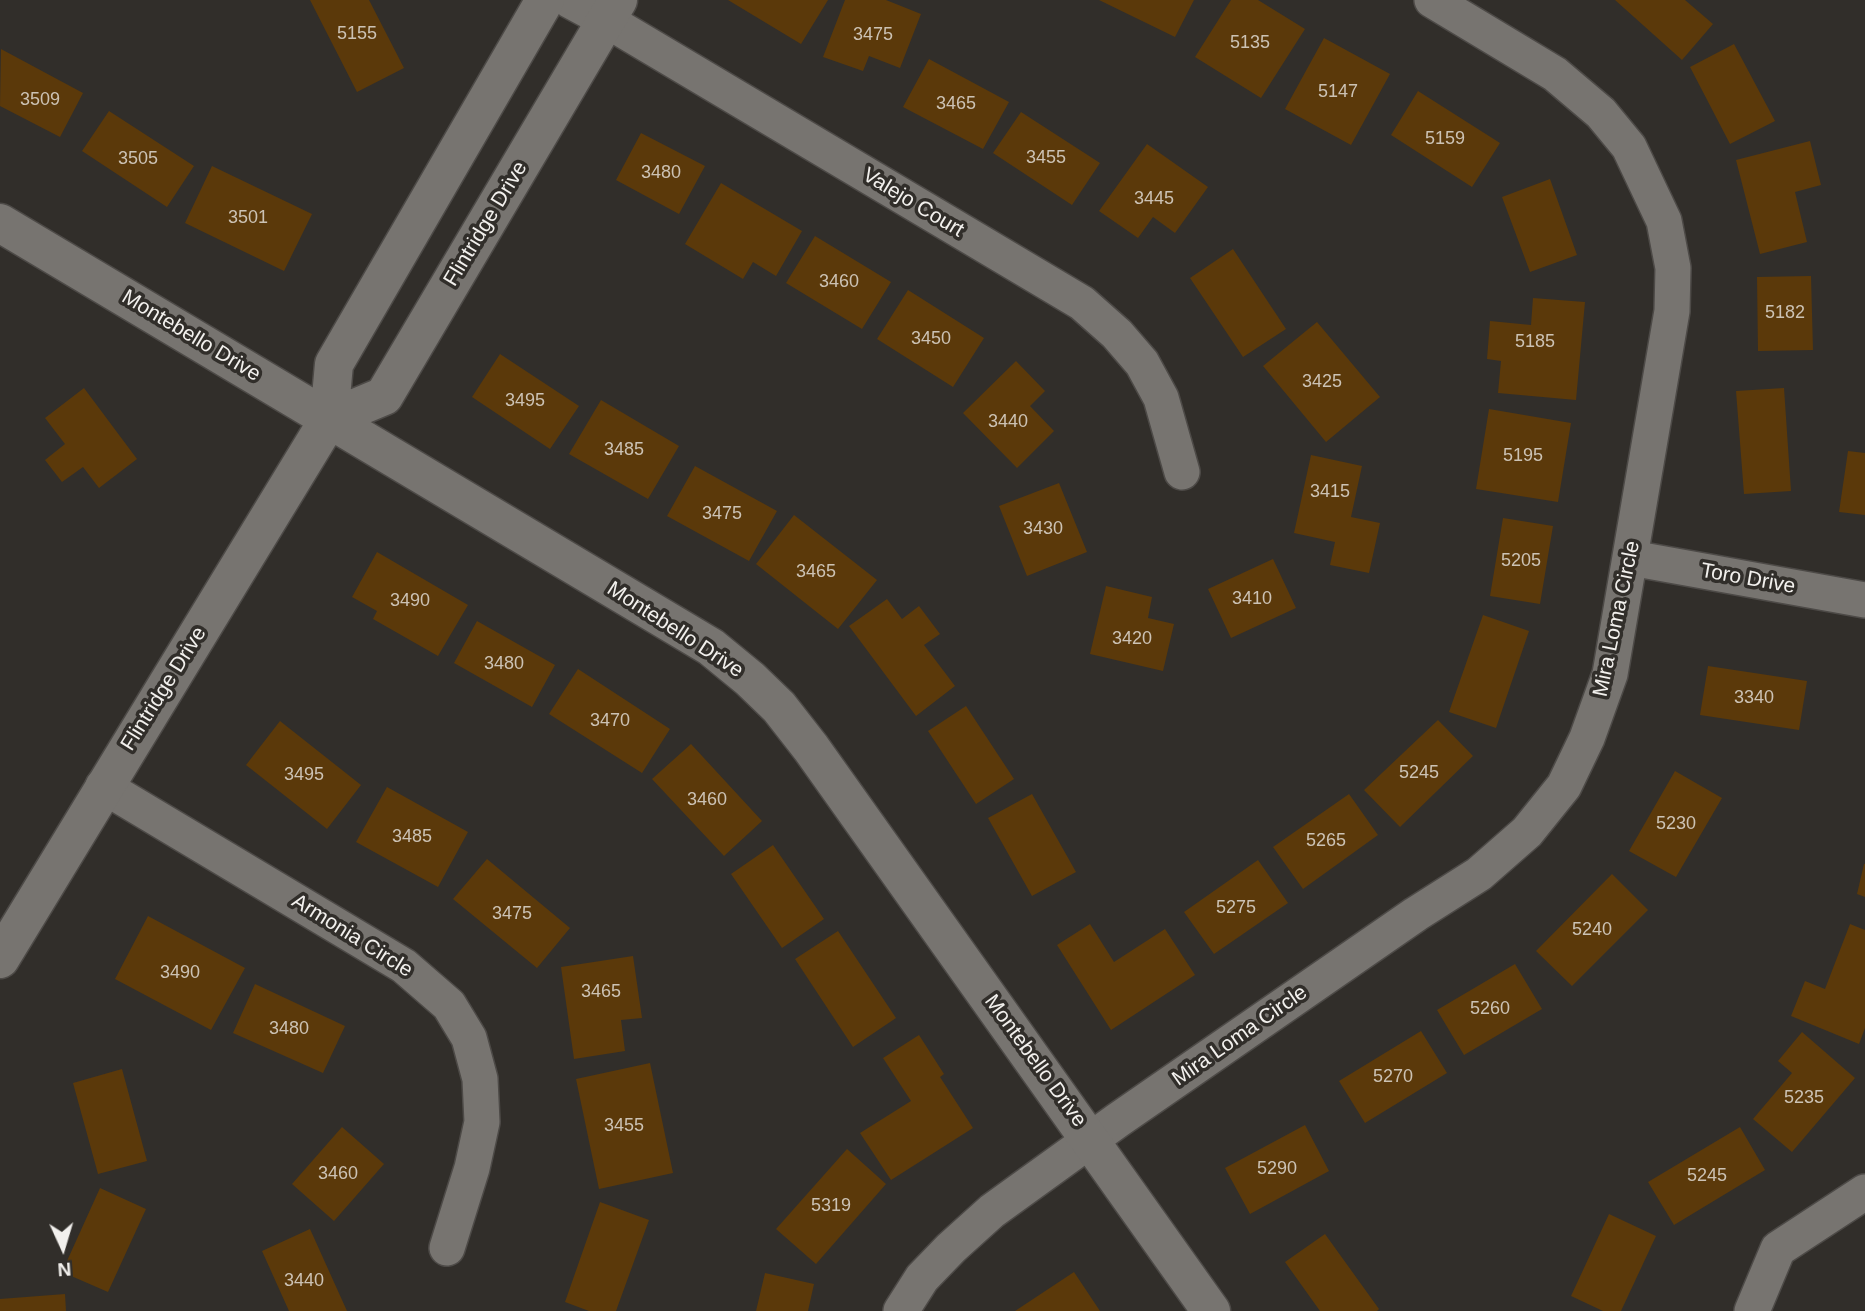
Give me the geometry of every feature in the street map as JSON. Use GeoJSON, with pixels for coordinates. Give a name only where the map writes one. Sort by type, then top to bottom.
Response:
{"type":"FeatureCollection","features":[{"type":"Feature","properties":{"kind":"street","name":"Flintridge Drive"},"geometry":{"type":"LineString","coordinates":[[0,959],[329,419],[334,364],[545,0]]}},
{"type":"Feature","properties":{"kind":"street","name":"Valejo Court"},"geometry":{"type":"LineString","coordinates":[[569,0],[612,10],[1082,303],[1117,334],[1142,363],[1161,398],[1182,472]]}},
{"type":"Feature","properties":{"kind":"street","name":"Mira Loma Circle"},"geometry":{"type":"LineString","coordinates":[[901,1311],[922,1278],[992,1212],[1091,1139],[1416,914],[1479,874],[1527,832],[1564,786],[1587,738],[1609,674],[1672,310],[1673,268],[1664,221],[1629,147],[1601,113],[1555,74],[1432,0]]}},
{"type":"Feature","properties":{"kind":"street","name":"Flintridge Drive"},"geometry":{"type":"LineString","coordinates":[[329,419],[384,396],[612,10]]}},
{"type":"Feature","properties":{"kind":"street","name":"Montebello Drive"},"geometry":{"type":"LineString","coordinates":[[0,223],[710,648],[750,679],[779,707],[811,748],[1211,1311]]}},
{"type":"Feature","properties":{"kind":"street","name":"Toro Drive"},"geometry":{"type":"LineString","coordinates":[[1631,558],[1865,600]]}},
{"type":"Feature","properties":{"kind":"street","name":"Armonia Circle"},"geometry":{"type":"LineString","coordinates":[[103,786],[404,965],[449,1005],[469,1038],[480,1079],[482,1122],[472,1168],[447,1248]]}},
{"type":"Feature","properties":{"kind":"street"},"geometry":{"type":"LineString","coordinates":[[1752,1311],[1778,1249],[1865,1192]]}},
{"type":"Feature","properties":{"kind":"building"},"geometry":{"type":"Polygon","coordinates":[[[310,0],[369,0],[404,68],[357,92],[310,0]]]}},
{"type":"Feature","properties":{"kind":"building"},"geometry":{"type":"Polygon","coordinates":[[[728,0],[828,0],[801,44],[728,0]]]}},
{"type":"Feature","properties":{"kind":"building"},"geometry":{"type":"Polygon","coordinates":[[[845,0],[886,0],[921,14],[900,68],[869,56],[863,71],[823,57],[845,0]]]}},
{"type":"Feature","properties":{"kind":"building"},"geometry":{"type":"Polygon","coordinates":[[[1099,0],[1194,0],[1175,37],[1099,0]]]}},
{"type":"Feature","properties":{"kind":"building"},"geometry":{"type":"Polygon","coordinates":[[[1231,0],[1258,0],[1305,29],[1261,98],[1195,57],[1231,0]]]}},
{"type":"Feature","properties":{"kind":"building"},"geometry":{"type":"Polygon","coordinates":[[[1615,0],[1685,0],[1713,24],[1682,60],[1615,0]]]}},
{"type":"Feature","properties":{"kind":"building"},"geometry":{"type":"Polygon","coordinates":[[[1324,38],[1390,74],[1351,145],[1285,109],[1324,38]]]}},
{"type":"Feature","properties":{"kind":"building"},"geometry":{"type":"Polygon","coordinates":[[[1734,44],[1775,121],[1730,144],[1690,67],[1734,44]]]}},
{"type":"Feature","properties":{"kind":"building"},"geometry":{"type":"Polygon","coordinates":[[[1,49],[83,93],[60,137],[0,106],[1,49]]]}},
{"type":"Feature","properties":{"kind":"building"},"geometry":{"type":"Polygon","coordinates":[[[929,59],[1009,102],[983,149],[903,107],[929,59]]]}},
{"type":"Feature","properties":{"kind":"building"},"geometry":{"type":"Polygon","coordinates":[[[1418,91],[1500,143],[1472,187],[1391,135],[1418,91]]]}},
{"type":"Feature","properties":{"kind":"building"},"geometry":{"type":"Polygon","coordinates":[[[109,111],[194,166],[167,207],[82,151],[109,111]]]}},
{"type":"Feature","properties":{"kind":"building"},"geometry":{"type":"Polygon","coordinates":[[[1021,112],[1100,163],[1072,205],[993,153],[1021,112]]]}},
{"type":"Feature","properties":{"kind":"building"},"geometry":{"type":"Polygon","coordinates":[[[641,133],[705,166],[679,214],[616,180],[641,133]]]}},
{"type":"Feature","properties":{"kind":"building"},"geometry":{"type":"Polygon","coordinates":[[[1810,141],[1821,185],[1795,192],[1807,242],[1760,254],[1736,160],[1810,141]]]}},
{"type":"Feature","properties":{"kind":"building"},"geometry":{"type":"Polygon","coordinates":[[[1147,144],[1208,187],[1175,233],[1153,217],[1138,238],[1099,211],[1147,144]]]}},
{"type":"Feature","properties":{"kind":"building"},"geometry":{"type":"Polygon","coordinates":[[[212,166],[312,214],[284,271],[185,223],[212,166]]]}},
{"type":"Feature","properties":{"kind":"building"},"geometry":{"type":"Polygon","coordinates":[[[1550,179],[1577,255],[1530,272],[1502,197],[1550,179]]]}},
{"type":"Feature","properties":{"kind":"building"},"geometry":{"type":"Polygon","coordinates":[[[721,183],[802,231],[776,276],[753,262],[743,279],[685,244],[721,183]]]}},
{"type":"Feature","properties":{"kind":"building"},"geometry":{"type":"Polygon","coordinates":[[[815,236],[891,282],[862,329],[786,283],[815,236]]]}},
{"type":"Feature","properties":{"kind":"building"},"geometry":{"type":"Polygon","coordinates":[[[1233,249],[1286,329],[1243,357],[1190,278],[1233,249]]]}},
{"type":"Feature","properties":{"kind":"building"},"geometry":{"type":"Polygon","coordinates":[[[1811,276],[1813,350],[1758,351],[1757,277],[1811,276]]]}},
{"type":"Feature","properties":{"kind":"building"},"geometry":{"type":"Polygon","coordinates":[[[908,290],[984,338],[953,387],[877,339],[908,290]]]}},
{"type":"Feature","properties":{"kind":"building"},"geometry":{"type":"Polygon","coordinates":[[[1533,298],[1585,302],[1576,400],[1498,393],[1501,361],[1487,359],[1490,321],[1531,325],[1533,298]]]}},
{"type":"Feature","properties":{"kind":"building"},"geometry":{"type":"Polygon","coordinates":[[[1317,322],[1380,397],[1326,442],[1263,366],[1317,322]]]}},
{"type":"Feature","properties":{"kind":"building"},"geometry":{"type":"Polygon","coordinates":[[[500,354],[579,406],[550,449],[472,397],[500,354]]]}},
{"type":"Feature","properties":{"kind":"building"},"geometry":{"type":"Polygon","coordinates":[[[1016,361],[1045,391],[1030,406],[1054,431],[1017,468],[963,413],[1016,361]]]}},
{"type":"Feature","properties":{"kind":"building"},"geometry":{"type":"Polygon","coordinates":[[[84,388],[137,459],[99,488],[83,467],[62,482],[45,460],[65,444],[45,418],[84,388]]]}},
{"type":"Feature","properties":{"kind":"building"},"geometry":{"type":"Polygon","coordinates":[[[1784,388],[1791,491],[1744,494],[1736,391],[1784,388]]]}},
{"type":"Feature","properties":{"kind":"building"},"geometry":{"type":"Polygon","coordinates":[[[601,400],[679,446],[648,499],[569,454],[601,400]]]}},
{"type":"Feature","properties":{"kind":"building"},"geometry":{"type":"Polygon","coordinates":[[[1489,409],[1571,423],[1558,502],[1476,489],[1489,409]]]}},
{"type":"Feature","properties":{"kind":"building"},"geometry":{"type":"Polygon","coordinates":[[[1848,451],[1865,453],[1865,515],[1839,512],[1848,451]]]}},
{"type":"Feature","properties":{"kind":"building"},"geometry":{"type":"Polygon","coordinates":[[[1311,455],[1362,466],[1351,517],[1380,523],[1369,573],[1330,565],[1335,542],[1294,533],[1311,455]]]}},
{"type":"Feature","properties":{"kind":"building"},"geometry":{"type":"Polygon","coordinates":[[[695,466],[777,511],[749,561],[667,516],[695,466]]]}},
{"type":"Feature","properties":{"kind":"building"},"geometry":{"type":"Polygon","coordinates":[[[1059,483],[1087,552],[1027,576],[999,506],[1059,483]]]}},
{"type":"Feature","properties":{"kind":"building"},"geometry":{"type":"Polygon","coordinates":[[[794,515],[877,580],[838,629],[756,564],[794,515]]]}},
{"type":"Feature","properties":{"kind":"building"},"geometry":{"type":"Polygon","coordinates":[[[1503,518],[1553,526],[1540,604],[1490,596],[1503,518]]]}},
{"type":"Feature","properties":{"kind":"building"},"geometry":{"type":"Polygon","coordinates":[[[377,552],[468,605],[438,656],[373,619],[377,611],[352,597],[377,552]]]}},
{"type":"Feature","properties":{"kind":"building"},"geometry":{"type":"Polygon","coordinates":[[[1273,559],[1296,608],[1231,638],[1208,589],[1273,559]]]}},
{"type":"Feature","properties":{"kind":"building"},"geometry":{"type":"Polygon","coordinates":[[[1106,586],[1152,597],[1148,618],[1174,624],[1163,671],[1090,654],[1106,586]]]}},
{"type":"Feature","properties":{"kind":"building"},"geometry":{"type":"Polygon","coordinates":[[[887,599],[902,619],[919,606],[940,634],[924,645],[955,686],[916,716],[849,626],[887,599]]]}},
{"type":"Feature","properties":{"kind":"building"},"geometry":{"type":"Polygon","coordinates":[[[1483,615],[1529,631],[1496,728],[1449,712],[1483,615]]]}},
{"type":"Feature","properties":{"kind":"building"},"geometry":{"type":"Polygon","coordinates":[[[477,621],[555,665],[532,707],[454,663],[477,621]]]}},
{"type":"Feature","properties":{"kind":"building"},"geometry":{"type":"Polygon","coordinates":[[[1708,666],[1807,681],[1799,730],[1700,715],[1708,666]]]}},
{"type":"Feature","properties":{"kind":"building"},"geometry":{"type":"Polygon","coordinates":[[[578,669],[670,729],[642,773],[549,714],[578,669]]]}},
{"type":"Feature","properties":{"kind":"building"},"geometry":{"type":"Polygon","coordinates":[[[966,706],[1014,779],[976,804],[928,731],[966,706]]]}},
{"type":"Feature","properties":{"kind":"building"},"geometry":{"type":"Polygon","coordinates":[[[1438,720],[1473,756],[1400,827],[1364,790],[1438,720]]]}},
{"type":"Feature","properties":{"kind":"building"},"geometry":{"type":"Polygon","coordinates":[[[280,721],[361,785],[327,829],[246,765],[280,721]]]}},
{"type":"Feature","properties":{"kind":"building"},"geometry":{"type":"Polygon","coordinates":[[[691,744],[762,821],[724,856],[652,779],[691,744]]]}},
{"type":"Feature","properties":{"kind":"building"},"geometry":{"type":"Polygon","coordinates":[[[1675,771],[1722,798],[1676,877],[1629,851],[1675,771]]]}},
{"type":"Feature","properties":{"kind":"building"},"geometry":{"type":"Polygon","coordinates":[[[387,787],[468,832],[438,887],[356,842],[387,787]]]}},
{"type":"Feature","properties":{"kind":"building"},"geometry":{"type":"Polygon","coordinates":[[[1032,794],[1076,872],[1032,896],[988,818],[1032,794]]]}},
{"type":"Feature","properties":{"kind":"building"},"geometry":{"type":"Polygon","coordinates":[[[1349,794],[1378,835],[1303,889],[1273,847],[1349,794]]]}},
{"type":"Feature","properties":{"kind":"building"},"geometry":{"type":"Polygon","coordinates":[[[773,845],[824,919],[782,948],[731,874],[773,845]]]}},
{"type":"Feature","properties":{"kind":"building"},"geometry":{"type":"Polygon","coordinates":[[[487,859],[570,928],[537,968],[453,899],[487,859]]]}},
{"type":"Feature","properties":{"kind":"building"},"geometry":{"type":"Polygon","coordinates":[[[1258,860],[1288,903],[1214,954],[1184,912],[1258,860]]]}},
{"type":"Feature","properties":{"kind":"building"},"geometry":{"type":"Polygon","coordinates":[[[1865,864],[1865,897],[1857,894],[1865,864]]]}},
{"type":"Feature","properties":{"kind":"building"},"geometry":{"type":"Polygon","coordinates":[[[1612,874],[1648,910],[1572,986],[1536,951],[1612,874]]]}},
{"type":"Feature","properties":{"kind":"building"},"geometry":{"type":"Polygon","coordinates":[[[148,916],[245,968],[211,1030],[115,979],[148,916]]]}},
{"type":"Feature","properties":{"kind":"building"},"geometry":{"type":"Polygon","coordinates":[[[1090,924],[1114,962],[1165,929],[1195,975],[1111,1030],[1057,945],[1090,924]]]}},
{"type":"Feature","properties":{"kind":"building"},"geometry":{"type":"Polygon","coordinates":[[[1850,924],[1865,930],[1865,1028],[1859,1044],[1791,1016],[1805,981],[1825,989],[1850,924]]]}},
{"type":"Feature","properties":{"kind":"building"},"geometry":{"type":"Polygon","coordinates":[[[838,931],[896,1018],[853,1047],[795,959],[838,931]]]}},
{"type":"Feature","properties":{"kind":"building"},"geometry":{"type":"Polygon","coordinates":[[[633,956],[642,1018],[621,1020],[625,1051],[574,1059],[561,967],[633,956]]]}},
{"type":"Feature","properties":{"kind":"building"},"geometry":{"type":"Polygon","coordinates":[[[1515,964],[1542,1009],[1464,1055],[1437,1010],[1515,964]]]}},
{"type":"Feature","properties":{"kind":"building"},"geometry":{"type":"Polygon","coordinates":[[[255,984],[345,1026],[323,1073],[233,1033],[255,984]]]}},
{"type":"Feature","properties":{"kind":"building"},"geometry":{"type":"Polygon","coordinates":[[[1421,1031],[1447,1073],[1365,1123],[1339,1081],[1421,1031]]]}},
{"type":"Feature","properties":{"kind":"building"},"geometry":{"type":"Polygon","coordinates":[[[1802,1032],[1855,1078],[1792,1152],[1753,1119],[1792,1073],[1778,1061],[1802,1032]]]}},
{"type":"Feature","properties":{"kind":"building"},"geometry":{"type":"Polygon","coordinates":[[[919,1035],[944,1074],[940,1077],[973,1128],[891,1180],[860,1133],[911,1101],[883,1058],[919,1035]]]}},
{"type":"Feature","properties":{"kind":"building"},"geometry":{"type":"Polygon","coordinates":[[[650,1063],[673,1173],[599,1189],[576,1079],[650,1063]]]}},
{"type":"Feature","properties":{"kind":"building"},"geometry":{"type":"Polygon","coordinates":[[[122,1069],[147,1161],[98,1174],[73,1083],[122,1069]]]}},
{"type":"Feature","properties":{"kind":"building"},"geometry":{"type":"Polygon","coordinates":[[[1305,1125],[1329,1171],[1250,1214],[1225,1168],[1305,1125]]]}},
{"type":"Feature","properties":{"kind":"building"},"geometry":{"type":"Polygon","coordinates":[[[342,1127],[384,1164],[334,1221],[292,1184],[342,1127]]]}},
{"type":"Feature","properties":{"kind":"building"},"geometry":{"type":"Polygon","coordinates":[[[1740,1127],[1765,1170],[1674,1225],[1648,1182],[1740,1127]]]}},
{"type":"Feature","properties":{"kind":"building"},"geometry":{"type":"Polygon","coordinates":[[[847,1149],[886,1184],[816,1264],[776,1229],[847,1149]]]}},
{"type":"Feature","properties":{"kind":"building"},"geometry":{"type":"Polygon","coordinates":[[[100,1188],[146,1209],[108,1292],[62,1272],[100,1188]]]}},
{"type":"Feature","properties":{"kind":"building"},"geometry":{"type":"Polygon","coordinates":[[[600,1202],[649,1220],[616,1311],[589,1311],[565,1302],[600,1202]]]}},
{"type":"Feature","properties":{"kind":"building"},"geometry":{"type":"Polygon","coordinates":[[[1609,1214],[1656,1236],[1621,1311],[1603,1311],[1571,1296],[1609,1214]]]}},
{"type":"Feature","properties":{"kind":"building"},"geometry":{"type":"Polygon","coordinates":[[[310,1229],[347,1311],[289,1311],[262,1251],[310,1229]]]}},
{"type":"Feature","properties":{"kind":"building"},"geometry":{"type":"Polygon","coordinates":[[[1325,1234],[1379,1309],[1377,1311],[1320,1311],[1285,1262],[1325,1234]]]}},
{"type":"Feature","properties":{"kind":"building"},"geometry":{"type":"Polygon","coordinates":[[[1074,1272],[1100,1311],[1015,1311],[1074,1272]]]}},
{"type":"Feature","properties":{"kind":"building"},"geometry":{"type":"Polygon","coordinates":[[[765,1273],[814,1284],[808,1311],[756,1311],[765,1273]]]}},
{"type":"Feature","properties":{"kind":"building"},"geometry":{"type":"Polygon","coordinates":[[[65,1294],[66,1311],[0,1311],[0,1299],[65,1294]]]}}]}
